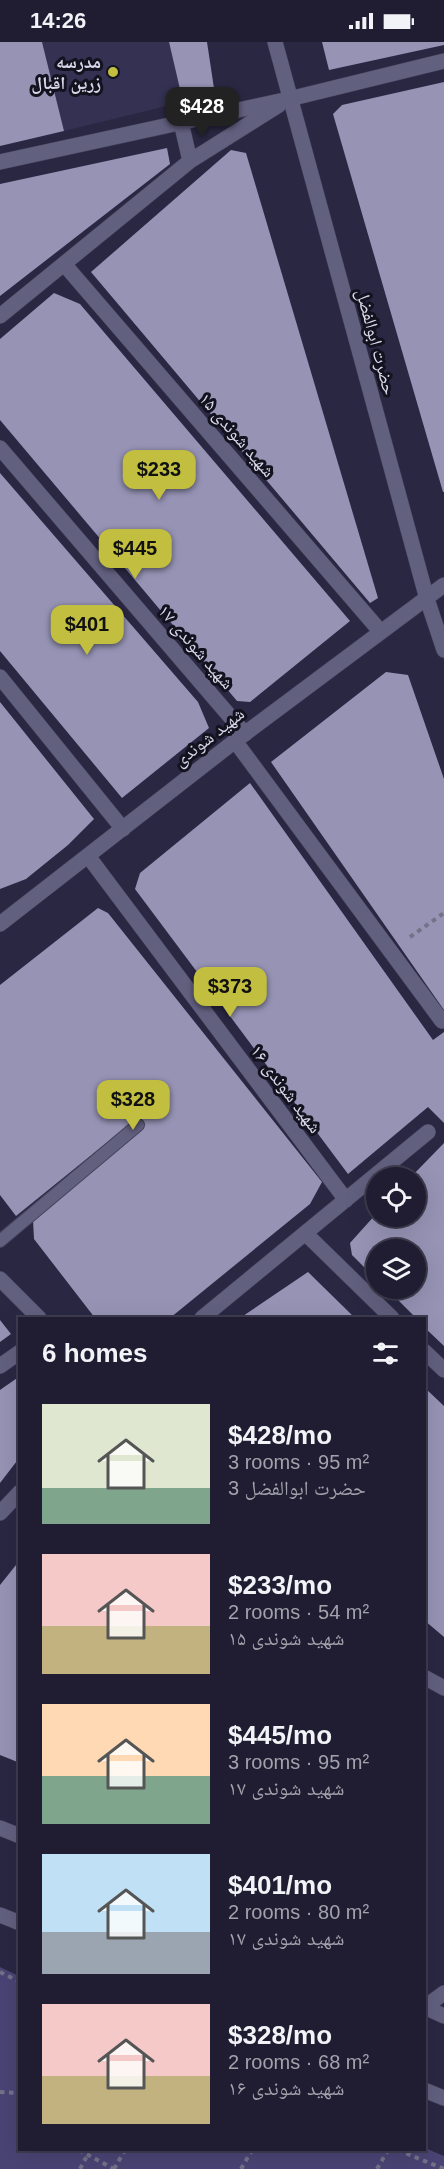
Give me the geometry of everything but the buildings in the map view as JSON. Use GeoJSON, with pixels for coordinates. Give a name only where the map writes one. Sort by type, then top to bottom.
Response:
{"type":"FeatureCollection","features":[{"type":"Feature","properties":{"kind":"street","name":"حضرت ابوالفضل"},"geometry":{"type":"LineString","coordinates":[[275,42],[427,599],[444,650]]}},
{"type":"Feature","properties":{"kind":"street"},"geometry":{"type":"LineString","coordinates":[[0,162],[289,99],[444,61]]}},
{"type":"Feature","properties":{"kind":"street"},"geometry":{"type":"LineString","coordinates":[[0,316],[190,161],[289,99]]}},
{"type":"Feature","properties":{"kind":"street"},"geometry":{"type":"LineString","coordinates":[[181,122],[190,161]]}},
{"type":"Feature","properties":{"kind":"street","name":"شهید شوندی ۱۵"},"geometry":{"type":"LineString","coordinates":[[64,264],[380,631]]}},
{"type":"Feature","properties":{"kind":"street","name":"شهید شوندی ۱۷"},"geometry":{"type":"LineString","coordinates":[[0,448],[240,737],[442,1021]]}},
{"type":"Feature","properties":{"kind":"street","name":"شهید شوندی"},"geometry":{"type":"LineString","coordinates":[[0,924],[240,737],[444,585]]}},
{"type":"Feature","properties":{"kind":"street"},"geometry":{"type":"LineString","coordinates":[[0,677],[123,829]]}},
{"type":"Feature","properties":{"kind":"street","name":"شهید شوندی ۱۶"},"geometry":{"type":"LineString","coordinates":[[88,856],[345,1200]]}},
{"type":"Feature","properties":{"kind":"street"},"geometry":{"type":"LineString","coordinates":[[203,1317],[428,1132]]}},
{"type":"Feature","properties":{"kind":"street"},"geometry":{"type":"LineString","coordinates":[[305,1233],[391,1317]]}},
{"type":"Feature","properties":{"kind":"street"},"geometry":{"type":"LineString","coordinates":[[0,1279],[38,1317]]}},
{"type":"Feature","properties":{"kind":"street"},"geometry":{"type":"LineString","coordinates":[[0,1366],[18,1353]]}},
{"type":"Feature","properties":{"kind":"street"},"geometry":{"type":"LineString","coordinates":[[426,1353],[444,1370]]}},
{"type":"Feature","properties":{"kind":"street"},"geometry":{"type":"LineString","coordinates":[[0,1513],[18,1494]]}},
{"type":"Feature","properties":{"kind":"street"},"geometry":{"type":"LineString","coordinates":[[426,1678],[444,1688]]}},
{"type":"Feature","properties":{"kind":"street"},"geometry":{"type":"LineString","coordinates":[[0,1828],[18,1835]]}},
{"type":"Feature","properties":{"kind":"street"},"geometry":{"type":"LineString","coordinates":[[0,1915],[18,1922]]}},
{"type":"Feature","properties":{"kind":"street"},"geometry":{"type":"LineString","coordinates":[[426,2006],[444,1993]]}},
{"type":"Feature","properties":{"kind":"street"},"geometry":{"type":"LineString","coordinates":[[426,2007],[444,2016]]}},
{"type":"Feature","properties":{"kind":"street"},"geometry":{"type":"LineString","coordinates":[[426,2091],[444,2098]]}},
{"type":"Feature","properties":{"kind":"lane"},"geometry":{"type":"LineString","coordinates":[[0,1241],[138,1125]]}},
{"type":"Feature","properties":{"kind":"path"},"geometry":{"type":"LineString","coordinates":[[390,950],[444,913]]}},
{"type":"Feature","properties":{"kind":"path"},"geometry":{"type":"LineString","coordinates":[[0,1972],[18,1981]]}},
{"type":"Feature","properties":{"kind":"path"},"geometry":{"type":"LineString","coordinates":[[0,2092],[18,2093]]}},
{"type":"Feature","properties":{"kind":"path"},"geometry":{"type":"LineString","coordinates":[[81,2151],[114,2169],[124,2151]]}},
{"type":"Feature","properties":{"kind":"path"},"geometry":{"type":"LineString","coordinates":[[241,2169],[251,2151]]}},
{"type":"Feature","properties":{"kind":"path"},"geometry":{"type":"LineString","coordinates":[[376,2169],[387,2151]]}},
{"type":"Feature","properties":{"kind":"path"},"geometry":{"type":"LineString","coordinates":[[400,2151],[444,2169]]}},
{"type":"Feature","properties":{"kind":"path"},"geometry":{"type":"LineString","coordinates":[[80,2169],[88,2154]]}},
{"type":"Feature","properties":{"kind":"shaded area","name":"مدرسه زرین اقبال"},"geometry":{"type":"Polygon","coordinates":[[[42,42],[169,42],[183,102],[64,131],[42,42]]]}},
{"type":"Feature","properties":{"kind":"shaded area"},"geometry":{"type":"Polygon","coordinates":[[[0,1967],[18,1976],[18,2151],[426,2151],[426,2148],[444,2156],[444,2169],[0,2169],[0,1967]]]}},
{"type":"Feature","properties":{"kind":"place","name":"مدرسه زرین اقبال"},"geometry":{"type":"Point","coordinates":[113,72]}}]}
